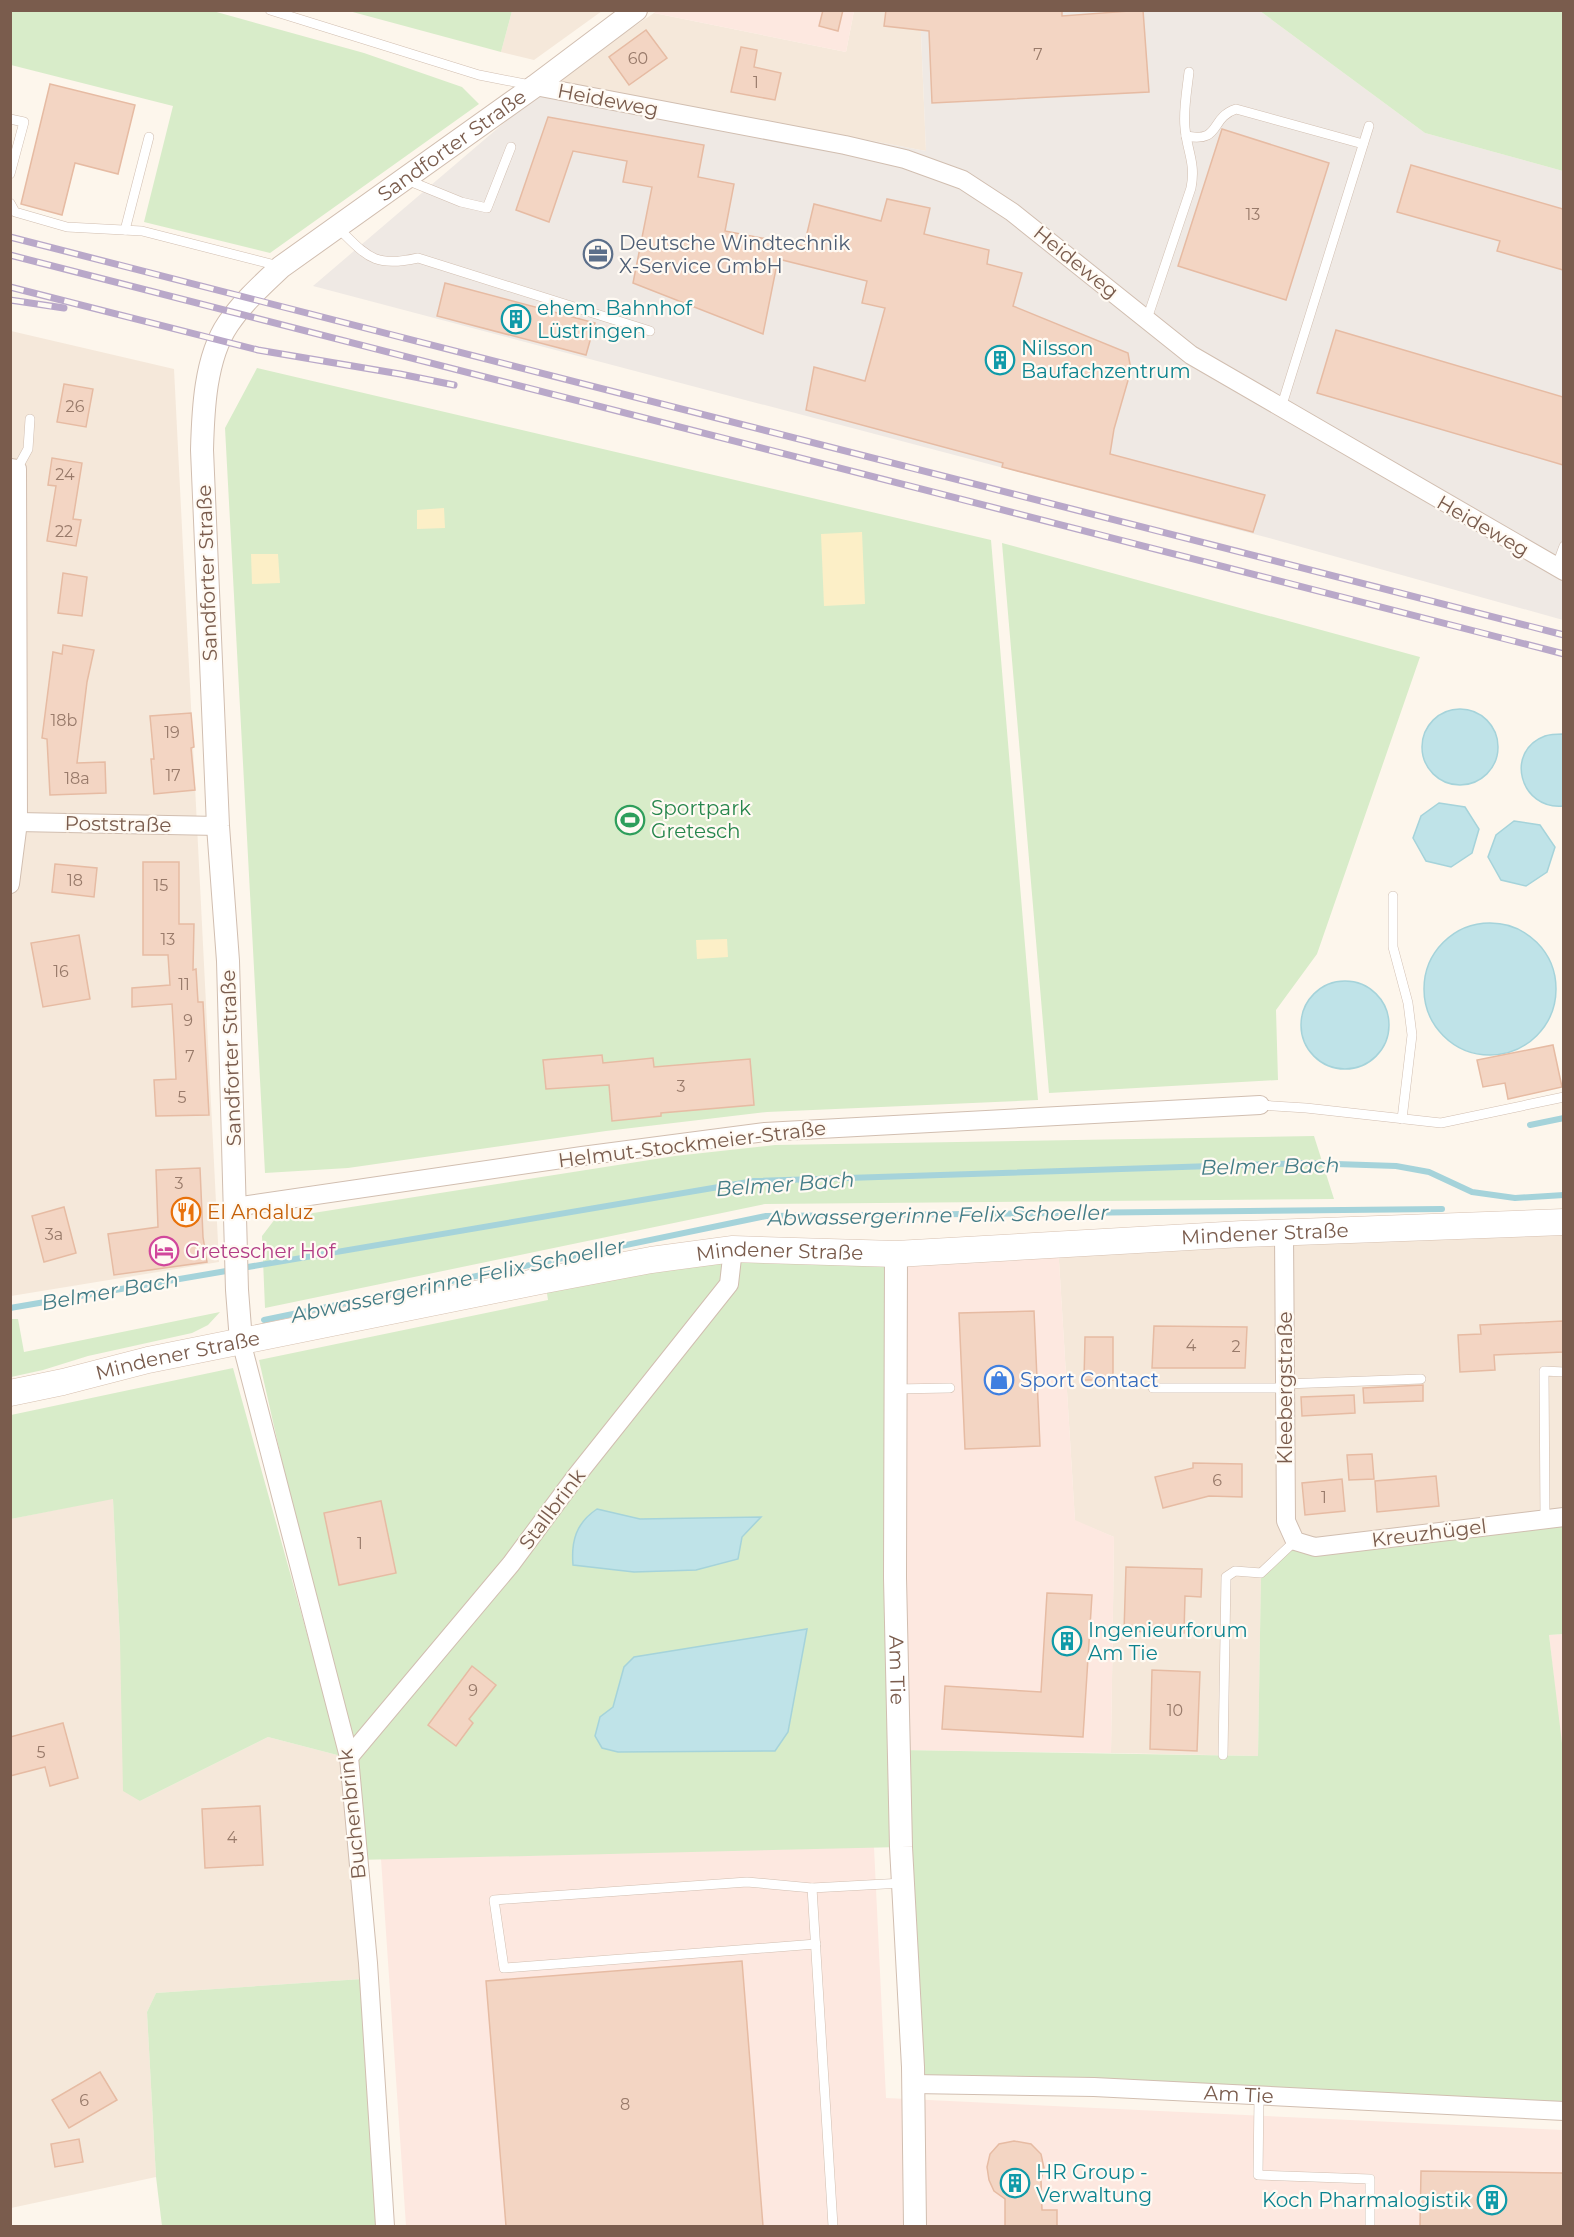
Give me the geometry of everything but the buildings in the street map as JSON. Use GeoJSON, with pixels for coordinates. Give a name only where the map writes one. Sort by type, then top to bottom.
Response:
{"type":"FeatureCollection","features":[{"type":"Feature","properties":{"kind":"main road","name":"Mindener Straße"},"geometry":{"type":"LineString","coordinates":[[10,1393],[148,1360],[241,1341],[651,1260],[733,1249],[896,1254],[1284,1233],[1563,1222]]}},
{"type":"Feature","properties":{"kind":"street","name":"Sandforter Straße"},"geometry":{"type":"LineString","coordinates":[[241,1341],[237,1290],[228,960],[219,826],[202,450],[203,408],[211,367],[226,326],[249,297],[281,267],[535,86],[636,10]]}},
{"type":"Feature","properties":{"kind":"street","name":"Heideweg"},"geometry":{"type":"LineString","coordinates":[[535,86],[845,144],[905,159],[963,180],[1012,212],[1191,355],[1560,570]]}},
{"type":"Feature","properties":{"kind":"street"},"geometry":{"type":"LineString","coordinates":[[11,879],[18,822],[14,669],[14,469]]}},
{"type":"Feature","properties":{"kind":"street","name":"Poststraße"},"geometry":{"type":"LineString","coordinates":[[18,822],[219,826]]}},
{"type":"Feature","properties":{"kind":"street","name":"Helmut-Stockmeier-Straße"},"geometry":{"type":"LineString","coordinates":[[235,1207],[582,1156],[765,1132],[1260,1105]]}},
{"type":"Feature","properties":{"kind":"street","name":"Kleebergstraße"},"geometry":{"type":"LineString","coordinates":[[1284,1233],[1286,1521],[1295,1541]]}},
{"type":"Feature","properties":{"kind":"street","name":"Stallbrink"},"geometry":{"type":"LineString","coordinates":[[349,1757],[511,1564],[577,1475],[729,1284],[733,1249]]}},
{"type":"Feature","properties":{"kind":"street","name":"Am Tie"},"geometry":{"type":"LineString","coordinates":[[896,1254],[895,1578],[903,1883],[913,2084],[915,2226]]}},
{"type":"Feature","properties":{"kind":"street","name":"Buchenbrink"},"geometry":{"type":"LineString","coordinates":[[241,1341],[349,1757],[368,1963],[385,2226]]}},
{"type":"Feature","properties":{"kind":"street","name":"Kreuzhügel"},"geometry":{"type":"LineString","coordinates":[[1295,1541],[1315,1547],[1554,1518]]}},
{"type":"Feature","properties":{"kind":"street","name":"Am Tie"},"geometry":{"type":"LineString","coordinates":[[913,2084],[1094,2087],[1563,2111]]}},
{"type":"Feature","properties":{"kind":"lane"},"geometry":{"type":"LineString","coordinates":[[270,10],[480,75],[535,86]]}},
{"type":"Feature","properties":{"kind":"lane"},"geometry":{"type":"LineString","coordinates":[[1147,319],[1191,188],[1193,162],[1184,123],[1189,72]]}},
{"type":"Feature","properties":{"kind":"lane"},"geometry":{"type":"LineString","coordinates":[[1186,136],[1204,138],[1210,134],[1225,113],[1236,109],[1363,144]]}},
{"type":"Feature","properties":{"kind":"lane"},"geometry":{"type":"LineString","coordinates":[[10,119],[24,122],[10,174]]}},
{"type":"Feature","properties":{"kind":"lane"},"geometry":{"type":"LineString","coordinates":[[1281,408],[1369,126]]}},
{"type":"Feature","properties":{"kind":"lane"},"geometry":{"type":"LineString","coordinates":[[125,230],[149,136]]}},
{"type":"Feature","properties":{"kind":"lane"},"geometry":{"type":"LineString","coordinates":[[404,179],[460,202],[487,208],[511,147]]}},
{"type":"Feature","properties":{"kind":"lane"},"geometry":{"type":"LineString","coordinates":[[10,203],[15,213],[67,227],[142,231],[281,267]]}},
{"type":"Feature","properties":{"kind":"lane"},"geometry":{"type":"LineString","coordinates":[[337,227],[369,258],[398,263],[418,258],[650,331]]}},
{"type":"Feature","properties":{"kind":"lane"},"geometry":{"type":"LineString","coordinates":[[14,469],[28,449],[30,419]]}},
{"type":"Feature","properties":{"kind":"lane"},"geometry":{"type":"LineString","coordinates":[[1560,570],[1563,546]]}},
{"type":"Feature","properties":{"kind":"lane"},"geometry":{"type":"LineString","coordinates":[[1393,896],[1393,947],[1408,1003],[1412,1035],[1402,1119]]}},
{"type":"Feature","properties":{"kind":"lane"},"geometry":{"type":"LineString","coordinates":[[1260,1105],[1441,1123],[1563,1097]]}},
{"type":"Feature","properties":{"kind":"lane"},"geometry":{"type":"LineString","coordinates":[[1554,1518],[1544,1371],[1563,1372]]}},
{"type":"Feature","properties":{"kind":"lane"},"geometry":{"type":"LineString","coordinates":[[1153,1388],[1285,1386],[1421,1379]]}},
{"type":"Feature","properties":{"kind":"lane"},"geometry":{"type":"LineString","coordinates":[[895,1389],[950,1388]]}},
{"type":"Feature","properties":{"kind":"lane"},"geometry":{"type":"LineString","coordinates":[[1223,1755],[1226,1577],[1235,1572],[1261,1573],[1295,1541]]}},
{"type":"Feature","properties":{"kind":"lane"},"geometry":{"type":"LineString","coordinates":[[816,1944],[504,1968],[494,1900],[747,1882],[812,1888],[903,1883]]}},
{"type":"Feature","properties":{"kind":"lane"},"geometry":{"type":"LineString","coordinates":[[812,1888],[833,2226]]}},
{"type":"Feature","properties":{"kind":"lane"},"geometry":{"type":"LineString","coordinates":[[1259,2096],[1258,2175],[1370,2179],[1370,2226]]}},
{"type":"Feature","properties":{"kind":"shaded area"},"geometry":{"type":"Polygon","coordinates":[[[658,10],[854,11],[846,52],[654,13],[658,10]]]}},
{"type":"Feature","properties":{"kind":"shaded area"},"geometry":{"type":"Polygon","coordinates":[[[512,11],[602,11],[534,60],[501,52],[512,11]]]}},
{"type":"Feature","properties":{"kind":"shaded area"},"geometry":{"type":"Polygon","coordinates":[[[854,11],[920,11],[926,151],[553,81],[654,13],[846,52],[854,11]]]}},
{"type":"Feature","properties":{"kind":"shaded area"},"geometry":{"type":"Polygon","coordinates":[[[920,11],[1260,11],[1425,133],[1563,171],[1563,620],[1269,538],[313,286],[553,81],[926,151],[920,11]]]}},
{"type":"Feature","properties":{"kind":"shaded area"},"geometry":{"type":"Polygon","coordinates":[[[11,331],[174,369],[219,1262],[11,1296],[11,331]]]}},
{"type":"Feature","properties":{"kind":"shaded area"},"geometry":{"type":"Polygon","coordinates":[[[1563,1222],[1563,1517],[1261,1573],[1258,1756],[1111,1753],[1114,1537],[1075,1521],[1058,1245],[1563,1222]]]}},
{"type":"Feature","properties":{"kind":"shaded area"},"geometry":{"type":"Polygon","coordinates":[[[1058,1244],[1075,1520],[1114,1537],[1111,1753],[899,1750],[896,1254],[1058,1244]]]}},
{"type":"Feature","properties":{"kind":"shaded area"},"geometry":{"type":"Polygon","coordinates":[[[113,1498],[120,1641],[140,1801],[268,1737],[341,1756],[362,1979],[156,1993],[147,2012],[156,2177],[11,2208],[11,1519],[113,1498]]]}},
{"type":"Feature","properties":{"kind":"shaded area"},"geometry":{"type":"Polygon","coordinates":[[[1563,1634],[1563,1760],[1549,1635],[1563,1634]]]}},
{"type":"Feature","properties":{"kind":"shaded area"},"geometry":{"type":"Polygon","coordinates":[[[874,1847],[886,2098],[1563,2130],[1563,2226],[406,2226],[381,1859],[874,1847]]]}},
{"type":"Feature","properties":{"kind":"green space"},"geometry":{"type":"Polygon","coordinates":[[[11,10],[213,11],[364,53],[462,87],[479,104],[270,253],[144,222],[173,106],[11,65],[11,10]]]}},
{"type":"Feature","properties":{"kind":"green space"},"geometry":{"type":"Polygon","coordinates":[[[349,11],[512,11],[501,52],[349,11]]]}},
{"type":"Feature","properties":{"kind":"green space"},"geometry":{"type":"Polygon","coordinates":[[[1260,11],[1563,11],[1563,171],[1425,133],[1260,11]]]}},
{"type":"Feature","properties":{"kind":"green space","name":"Sportpark Gretesch"},"geometry":{"type":"Polygon","coordinates":[[[257,368],[991,540],[1038,1100],[767,1112],[606,1131],[348,1168],[265,1173],[225,428],[257,368]]]}},
{"type":"Feature","properties":{"kind":"green space"},"geometry":{"type":"Polygon","coordinates":[[[1002,543],[1420,657],[1317,954],[1276,1010],[1278,1080],[1049,1093],[1002,543]]]}},
{"type":"Feature","properties":{"kind":"green space"},"geometry":{"type":"Polygon","coordinates":[[[1314,1136],[1334,1199],[765,1204],[265,1308],[262,1236],[275,1219],[675,1156],[775,1145],[1314,1136]]]}},
{"type":"Feature","properties":{"kind":"green space"},"geometry":{"type":"Polygon","coordinates":[[[896,1254],[899,1750],[1258,1756],[1261,1573],[1295,1541],[1563,1517],[1563,1634],[1549,1635],[1564,1760],[1563,2111],[913,2084],[901,1847],[357,1860],[349,1757],[259,1360],[548,1300],[545,1280],[651,1260],[896,1254]]]}},
{"type":"Feature","properties":{"kind":"green space"},"geometry":{"type":"Polygon","coordinates":[[[220,1312],[208,1325],[192,1333],[88,1356],[11,1377],[11,1319],[18,1319],[24,1352],[220,1312]]]}},
{"type":"Feature","properties":{"kind":"green space"},"geometry":{"type":"Polygon","coordinates":[[[233,1368],[341,1756],[268,1737],[140,1801],[123,1791],[120,1641],[113,1499],[11,1519],[11,1415],[233,1368]]]}},
{"type":"Feature","properties":{"kind":"green space"},"geometry":{"type":"Polygon","coordinates":[[[362,1979],[379,2226],[162,2226],[156,2177],[147,2012],[156,1993],[362,1979]]]}},
{"type":"Feature","properties":{"kind":"sand"},"geometry":{"type":"Polygon","coordinates":[[[444,508],[445,528],[417,529],[417,510],[444,508]]]}},
{"type":"Feature","properties":{"kind":"sand"},"geometry":{"type":"Polygon","coordinates":[[[862,532],[865,604],[824,606],[821,534],[862,532]]]}},
{"type":"Feature","properties":{"kind":"sand"},"geometry":{"type":"Polygon","coordinates":[[[251,554],[278,554],[280,583],[252,584],[251,554]]]}},
{"type":"Feature","properties":{"kind":"sand"},"geometry":{"type":"Polygon","coordinates":[[[727,939],[728,957],[697,959],[696,940],[727,939]]]}},
{"type":"Feature","properties":{"kind":"water"},"geometry":{"type":"Polygon","coordinates":[[[1453,709],[1467,709],[1481,715],[1492,726],[1498,740],[1495,762],[1487,774],[1467,785],[1453,785],[1439,779],[1428,768],[1422,754],[1422,740],[1428,726],[1439,715],[1453,709]]]}},
{"type":"Feature","properties":{"kind":"water"},"geometry":{"type":"Polygon","coordinates":[[[1563,734],[1563,806],[1548,805],[1536,799],[1528,790],[1522,778],[1521,766],[1524,754],[1532,743],[1545,736],[1563,734]]]}},
{"type":"Feature","properties":{"kind":"water"},"geometry":{"type":"Polygon","coordinates":[[[1439,803],[1465,807],[1479,829],[1472,853],[1451,867],[1426,861],[1413,838],[1421,816],[1439,803]]]}},
{"type":"Feature","properties":{"kind":"water"},"geometry":{"type":"Polygon","coordinates":[[[1514,821],[1540,825],[1555,847],[1547,872],[1526,886],[1501,880],[1488,857],[1496,835],[1514,821]]]}},
{"type":"Feature","properties":{"kind":"water"},"geometry":{"type":"Polygon","coordinates":[[[1490,923],[1515,928],[1537,942],[1551,964],[1556,989],[1551,1014],[1537,1036],[1515,1050],[1490,1055],[1465,1050],[1443,1036],[1429,1014],[1424,989],[1429,964],[1443,942],[1465,928],[1490,923]]]}},
{"type":"Feature","properties":{"kind":"water"},"geometry":{"type":"Polygon","coordinates":[[[1345,981],[1370,988],[1382,1000],[1389,1025],[1382,1050],[1370,1062],[1345,1069],[1320,1062],[1308,1050],[1301,1025],[1308,1000],[1320,988],[1345,981]]]}},
{"type":"Feature","properties":{"kind":"water"},"geometry":{"type":"Polygon","coordinates":[[[597,1509],[640,1519],[761,1517],[742,1537],[738,1559],[696,1570],[634,1572],[573,1565],[576,1533],[584,1520],[597,1509]]]}},
{"type":"Feature","properties":{"kind":"water"},"geometry":{"type":"Polygon","coordinates":[[[807,1629],[788,1732],[775,1751],[618,1752],[602,1748],[595,1736],[600,1717],[613,1707],[624,1667],[634,1657],[807,1629]]]}},
{"type":"Feature","properties":{"kind":"waterway"},"geometry":{"type":"LineString","coordinates":[[1530,1125],[1564,1118]]}},
{"type":"Feature","properties":{"kind":"waterway","name":"Belmer Bach"},"geometry":{"type":"LineString","coordinates":[[242,1268],[754,1181],[1306,1163],[1396,1166],[1429,1172],[1472,1192],[1515,1198],[1564,1195]]}},
{"type":"Feature","properties":{"kind":"waterway","name":"Abwassergerinne Felix Schoeller"},"geometry":{"type":"LineString","coordinates":[[264,1320],[766,1216],[1442,1209]]}},
{"type":"Feature","properties":{"kind":"waterway","name":"Belmer Bach"},"geometry":{"type":"LineString","coordinates":[[10,1308],[232,1270]]}},
{"type":"Feature","properties":{"kind":"railway"},"geometry":{"type":"LineString","coordinates":[[10,237],[1564,635]]}},
{"type":"Feature","properties":{"kind":"railway"},"geometry":{"type":"LineString","coordinates":[[10,255],[1564,654]]}},
{"type":"Feature","properties":{"kind":"railway"},"geometry":{"type":"LineString","coordinates":[[10,287],[258,350],[454,385]]}},
{"type":"Feature","properties":{"kind":"railway"},"geometry":{"type":"LineString","coordinates":[[10,300],[64,308]]}},
{"type":"Feature","properties":{"kind":"place","name":"Deutsche Windtechnik X-Service GmbH"},"geometry":{"type":"Point","coordinates":[598,254]}},
{"type":"Feature","properties":{"kind":"place","name":"ehem. Bahnhof Lüstringen"},"geometry":{"type":"Point","coordinates":[516,319]}},
{"type":"Feature","properties":{"kind":"place","name":"Nilsson Baufachzentrum"},"geometry":{"type":"Point","coordinates":[1000,360]}},
{"type":"Feature","properties":{"kind":"place","name":"Sportpark Gretesch"},"geometry":{"type":"Point","coordinates":[630,820]}},
{"type":"Feature","properties":{"kind":"place","name":"El Andaluz"},"geometry":{"type":"Point","coordinates":[186,1212]}},
{"type":"Feature","properties":{"kind":"place","name":"Gretescher Hof"},"geometry":{"type":"Point","coordinates":[164,1251]}},
{"type":"Feature","properties":{"kind":"place","name":"Sport Contact"},"geometry":{"type":"Point","coordinates":[999,1380]}},
{"type":"Feature","properties":{"kind":"place","name":"Ingenieurforum Am Tie"},"geometry":{"type":"Point","coordinates":[1067,1641]}},
{"type":"Feature","properties":{"kind":"place","name":"HR Group - Verwaltung"},"geometry":{"type":"Point","coordinates":[1015,2183]}},
{"type":"Feature","properties":{"kind":"place","name":"Koch Pharmalogistik"},"geometry":{"type":"Point","coordinates":[1492,2200]}}]}
